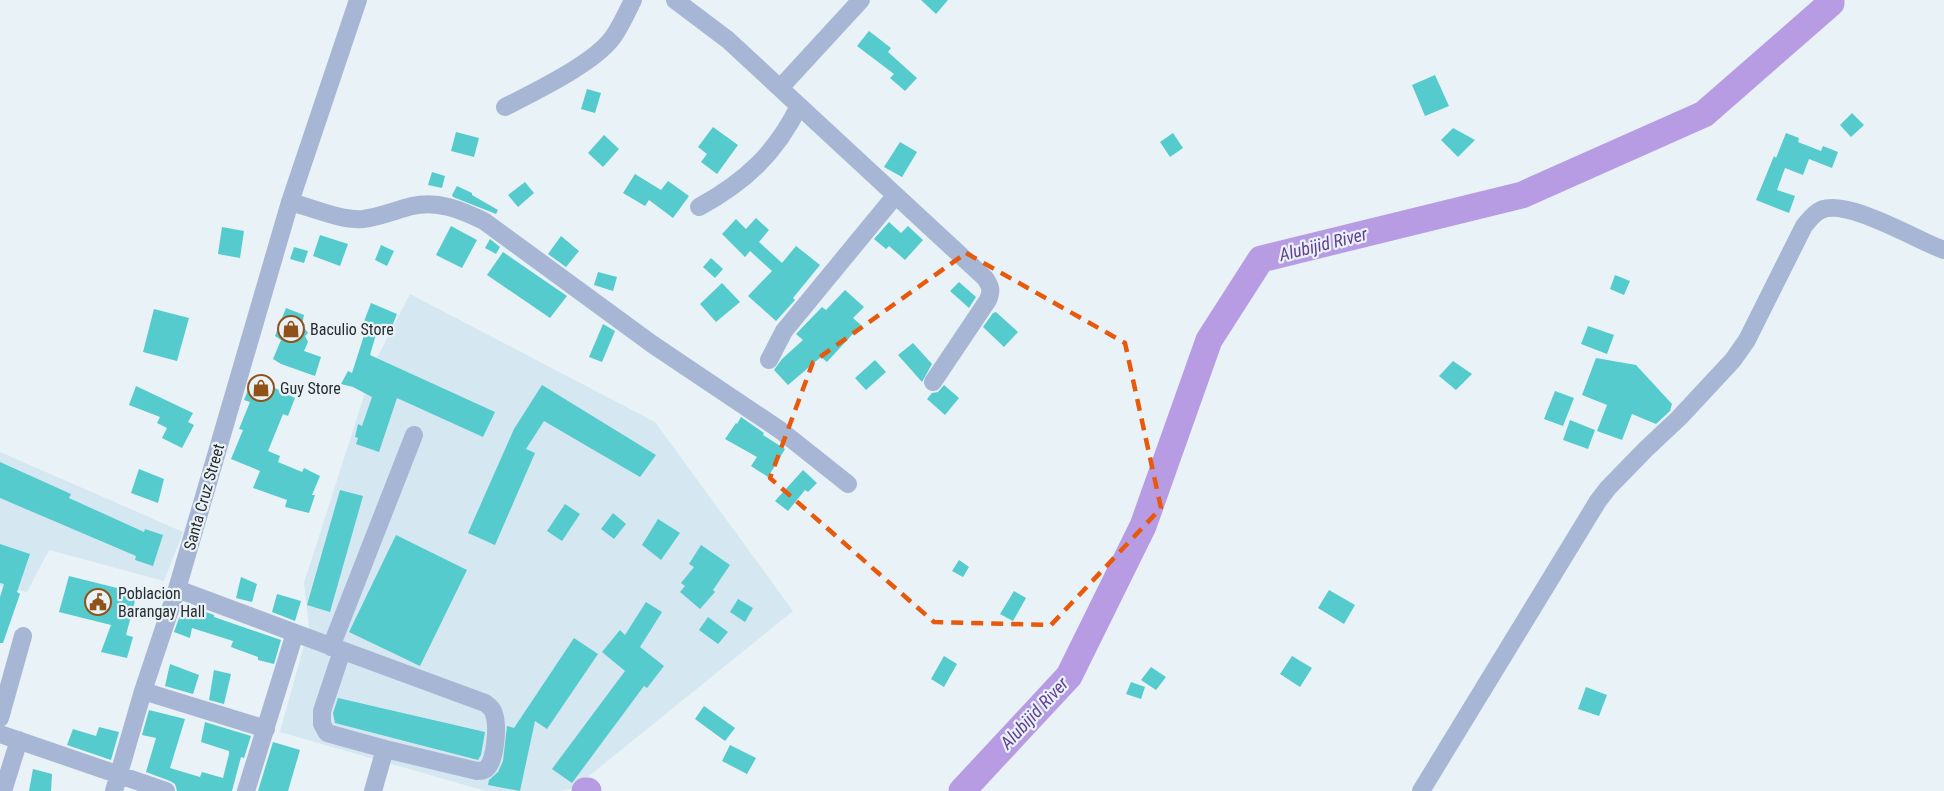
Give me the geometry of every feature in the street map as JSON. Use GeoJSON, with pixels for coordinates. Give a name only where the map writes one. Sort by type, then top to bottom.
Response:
{"type":"FeatureCollection","features":[{"type":"Feature","properties":{"kind":"street","name":"Santa Cruz Street"},"geometry":{"type":"LineString","coordinates":[[117,783],[143,691],[177,589],[290,202],[358,0]]}},
{"type":"Feature","properties":{"kind":"street"},"geometry":{"type":"LineString","coordinates":[[505,107],[550,83],[602,49],[613,37],[633,0]]}},
{"type":"Feature","properties":{"kind":"street"},"geometry":{"type":"LineString","coordinates":[[675,0],[728,40],[985,278],[991,291],[988,300],[933,382]]}},
{"type":"Feature","properties":{"kind":"street"},"geometry":{"type":"LineString","coordinates":[[780,88],[861,0]]}},
{"type":"Feature","properties":{"kind":"street"},"geometry":{"type":"LineString","coordinates":[[699,207],[727,190],[750,172],[774,148],[788,130],[799,106]]}},
{"type":"Feature","properties":{"kind":"street"},"geometry":{"type":"LineString","coordinates":[[769,360],[784,331],[896,196]]}},
{"type":"Feature","properties":{"kind":"street"},"geometry":{"type":"LineString","coordinates":[[290,202],[352,219],[363,219],[414,205],[428,204],[453,207],[484,221],[652,344],[780,430],[848,484]]}},
{"type":"Feature","properties":{"kind":"street"},"geometry":{"type":"LineString","coordinates":[[1421,791],[1598,501],[1623,472],[1679,418],[1733,360],[1747,340],[1804,226],[1814,215],[1821,210],[1833,207],[1859,212],[1944,250]]}},
{"type":"Feature","properties":{"kind":"street"},"geometry":{"type":"LineString","coordinates":[[177,589],[337,649],[485,703],[494,713],[496,724],[494,753],[486,769],[477,771],[385,749],[327,733],[322,724],[322,711],[337,649],[414,435]]}},
{"type":"Feature","properties":{"kind":"street"},"geometry":{"type":"LineString","coordinates":[[246,791],[295,633]]}},
{"type":"Feature","properties":{"kind":"street"},"geometry":{"type":"LineString","coordinates":[[0,718],[23,636]]}},
{"type":"Feature","properties":{"kind":"street"},"geometry":{"type":"LineString","coordinates":[[143,691],[266,729]]}},
{"type":"Feature","properties":{"kind":"street"},"geometry":{"type":"LineString","coordinates":[[0,734],[117,783],[166,791]]}},
{"type":"Feature","properties":{"kind":"street"},"geometry":{"type":"LineString","coordinates":[[3,791],[19,741]]}},
{"type":"Feature","properties":{"kind":"street"},"geometry":{"type":"LineString","coordinates":[[373,791],[385,749]]}},
{"type":"Feature","properties":{"kind":"highlighted area"},"geometry":{"type":"Polygon","coordinates":[[[966,253],[1125,343],[1161,508],[1051,625],[934,622],[770,478],[813,362],[966,253]]]}},
{"type":"Feature","properties":{"kind":"shaded area"},"geometry":{"type":"Polygon","coordinates":[[[410,294],[655,422],[793,611],[574,788],[560,791],[486,791],[280,732],[309,627],[304,583],[375,362],[410,294]]]}},
{"type":"Feature","properties":{"kind":"shaded area"},"geometry":{"type":"Polygon","coordinates":[[[0,452],[183,532],[164,581],[49,550],[27,592],[0,586],[0,452]]]}},
{"type":"Feature","properties":{"kind":"building"},"geometry":{"type":"Polygon","coordinates":[[[921,0],[948,0],[936,14],[921,0]]]}},
{"type":"Feature","properties":{"kind":"building"},"geometry":{"type":"Polygon","coordinates":[[[869,31],[891,48],[888,52],[917,78],[905,91],[890,78],[894,74],[857,46],[869,31]]]}},
{"type":"Feature","properties":{"kind":"building"},"geometry":{"type":"Polygon","coordinates":[[[1435,75],[1449,106],[1425,116],[1412,85],[1435,75]]]}},
{"type":"Feature","properties":{"kind":"building"},"geometry":{"type":"Polygon","coordinates":[[[587,89],[601,93],[595,113],[581,109],[587,89]]]}},
{"type":"Feature","properties":{"kind":"building"},"geometry":{"type":"Polygon","coordinates":[[[1852,113],[1864,125],[1851,137],[1840,125],[1852,113]]]}},
{"type":"Feature","properties":{"kind":"building"},"geometry":{"type":"Polygon","coordinates":[[[713,127],[738,145],[717,174],[701,162],[707,154],[698,147],[713,127]]]}},
{"type":"Feature","properties":{"kind":"building"},"geometry":{"type":"Polygon","coordinates":[[[1453,128],[1475,140],[1458,157],[1441,140],[1453,128]]]}},
{"type":"Feature","properties":{"kind":"building"},"geometry":{"type":"Polygon","coordinates":[[[456,132],[479,138],[474,157],[451,151],[456,132]]]}},
{"type":"Feature","properties":{"kind":"building"},"geometry":{"type":"Polygon","coordinates":[[[1173,133],[1183,148],[1170,157],[1160,142],[1173,133]]]}},
{"type":"Feature","properties":{"kind":"building"},"geometry":{"type":"Polygon","coordinates":[[[1786,133],[1799,138],[1798,142],[1821,151],[1823,146],[1838,152],[1832,168],[1809,159],[1803,175],[1785,168],[1777,190],[1795,196],[1789,213],[1756,200],[1786,133]]]}},
{"type":"Feature","properties":{"kind":"building"},"geometry":{"type":"Polygon","coordinates":[[[604,135],[619,149],[603,167],[588,153],[604,135]]]}},
{"type":"Feature","properties":{"kind":"building"},"geometry":{"type":"Polygon","coordinates":[[[900,142],[917,152],[902,177],[884,167],[900,142]]]}},
{"type":"Feature","properties":{"kind":"building"},"geometry":{"type":"Polygon","coordinates":[[[432,172],[445,176],[442,188],[428,185],[432,172]]]}},
{"type":"Feature","properties":{"kind":"building"},"geometry":{"type":"Polygon","coordinates":[[[635,174],[661,190],[668,181],[689,196],[673,218],[649,200],[645,206],[623,193],[635,174]]]}},
{"type":"Feature","properties":{"kind":"building"},"geometry":{"type":"Polygon","coordinates":[[[525,182],[534,193],[518,207],[508,195],[525,182]]]}},
{"type":"Feature","properties":{"kind":"building"},"geometry":{"type":"Polygon","coordinates":[[[457,186],[498,210],[496,214],[453,197],[457,186]]]}},
{"type":"Feature","properties":{"kind":"building"},"geometry":{"type":"Polygon","coordinates":[[[756,218],[769,230],[759,242],[782,263],[796,246],[820,265],[793,298],[795,300],[776,321],[748,296],[772,271],[750,251],[745,257],[722,234],[736,219],[746,229],[756,218]]]}},
{"type":"Feature","properties":{"kind":"building"},"geometry":{"type":"Polygon","coordinates":[[[889,222],[901,233],[908,226],[923,240],[905,260],[889,246],[886,249],[874,239],[889,222]]]}},
{"type":"Feature","properties":{"kind":"building"},"geometry":{"type":"Polygon","coordinates":[[[451,226],[477,240],[462,268],[436,255],[451,226]]]}},
{"type":"Feature","properties":{"kind":"building"},"geometry":{"type":"Polygon","coordinates":[[[222,227],[244,231],[240,258],[218,254],[222,227]]]}},
{"type":"Feature","properties":{"kind":"building"},"geometry":{"type":"Polygon","coordinates":[[[320,235],[348,244],[340,266],[313,256],[320,235]]]}},
{"type":"Feature","properties":{"kind":"building"},"geometry":{"type":"Polygon","coordinates":[[[561,236],[579,251],[566,267],[548,254],[561,236]]]}},
{"type":"Feature","properties":{"kind":"building"},"geometry":{"type":"Polygon","coordinates":[[[490,239],[500,247],[496,254],[485,248],[490,239]]]}},
{"type":"Feature","properties":{"kind":"building"},"geometry":{"type":"Polygon","coordinates":[[[381,245],[394,251],[387,266],[375,260],[381,245]]]}},
{"type":"Feature","properties":{"kind":"building"},"geometry":{"type":"Polygon","coordinates":[[[294,247],[308,251],[304,263],[290,259],[294,247]]]}},
{"type":"Feature","properties":{"kind":"building"},"geometry":{"type":"Polygon","coordinates":[[[503,252],[567,296],[550,318],[487,275],[503,252]]]}},
{"type":"Feature","properties":{"kind":"building"},"geometry":{"type":"Polygon","coordinates":[[[711,258],[723,269],[715,278],[703,267],[711,258]]]}},
{"type":"Feature","properties":{"kind":"building"},"geometry":{"type":"Polygon","coordinates":[[[598,272],[617,277],[613,291],[594,285],[598,272]]]}},
{"type":"Feature","properties":{"kind":"building"},"geometry":{"type":"Polygon","coordinates":[[[1615,275],[1630,281],[1624,295],[1610,289],[1615,275]]]}},
{"type":"Feature","properties":{"kind":"building"},"geometry":{"type":"Polygon","coordinates":[[[959,282],[976,297],[969,308],[950,291],[959,282]]]}},
{"type":"Feature","properties":{"kind":"building"},"geometry":{"type":"Polygon","coordinates":[[[722,283],[740,302],[716,322],[700,304],[722,283]]]}},
{"type":"Feature","properties":{"kind":"building"},"geometry":{"type":"Polygon","coordinates":[[[845,290],[864,307],[853,318],[861,325],[827,362],[821,357],[788,385],[774,370],[782,359],[803,340],[796,334],[822,307],[826,310],[845,290]]]}},
{"type":"Feature","properties":{"kind":"building"},"geometry":{"type":"Polygon","coordinates":[[[371,303],[397,314],[391,329],[379,324],[370,355],[495,412],[483,437],[397,398],[379,452],[356,444],[358,424],[362,426],[372,397],[353,387],[341,384],[348,371],[352,373],[367,326],[363,324],[371,303]]]}},
{"type":"Feature","properties":{"kind":"building"},"geometry":{"type":"Polygon","coordinates":[[[286,308],[304,315],[302,325],[308,333],[305,336],[308,342],[304,351],[321,357],[315,376],[273,359],[281,340],[275,336],[286,308]]]}},
{"type":"Feature","properties":{"kind":"building"},"geometry":{"type":"Polygon","coordinates":[[[154,309],[189,318],[177,361],[143,352],[154,309]]]}},
{"type":"Feature","properties":{"kind":"building"},"geometry":{"type":"Polygon","coordinates":[[[996,312],[1018,332],[1004,347],[983,327],[996,312]]]}},
{"type":"Feature","properties":{"kind":"building"},"geometry":{"type":"Polygon","coordinates":[[[603,324],[615,331],[602,362],[589,357],[603,324]]]}},
{"type":"Feature","properties":{"kind":"building"},"geometry":{"type":"Polygon","coordinates":[[[1588,326],[1614,335],[1607,354],[1581,344],[1588,326]]]}},
{"type":"Feature","properties":{"kind":"building"},"geometry":{"type":"Polygon","coordinates":[[[913,343],[932,364],[922,382],[898,355],[913,343]]]}},
{"type":"Feature","properties":{"kind":"building"},"geometry":{"type":"Polygon","coordinates":[[[1596,358],[1636,365],[1672,404],[1670,411],[1656,424],[1632,414],[1622,440],[1597,431],[1607,405],[1582,395],[1596,358]]]}},
{"type":"Feature","properties":{"kind":"building"},"geometry":{"type":"Polygon","coordinates":[[[875,360],[886,372],[866,390],[855,378],[875,360]]]}},
{"type":"Feature","properties":{"kind":"building"},"geometry":{"type":"Polygon","coordinates":[[[1453,361],[1472,374],[1456,390],[1439,376],[1453,361]]]}},
{"type":"Feature","properties":{"kind":"building"},"geometry":{"type":"Polygon","coordinates":[[[253,377],[295,398],[288,416],[283,414],[268,451],[280,456],[278,462],[302,472],[304,468],[320,476],[312,495],[315,495],[309,513],[285,507],[287,500],[253,488],[260,471],[231,459],[243,430],[239,429],[250,402],[244,400],[253,377]]]}},
{"type":"Feature","properties":{"kind":"building"},"geometry":{"type":"Polygon","coordinates":[[[542,385],[656,455],[640,477],[544,421],[526,449],[535,453],[495,545],[468,533],[514,429],[542,385]]]}},
{"type":"Feature","properties":{"kind":"building"},"geometry":{"type":"Polygon","coordinates":[[[944,385],[959,398],[945,415],[927,399],[944,385]]]}},
{"type":"Feature","properties":{"kind":"building"},"geometry":{"type":"Polygon","coordinates":[[[136,386],[193,413],[188,422],[194,425],[182,448],[162,438],[167,428],[157,423],[160,417],[129,405],[136,386]]]}},
{"type":"Feature","properties":{"kind":"building"},"geometry":{"type":"Polygon","coordinates":[[[1555,391],[1574,398],[1563,426],[1544,419],[1555,391]]]}},
{"type":"Feature","properties":{"kind":"building"},"geometry":{"type":"Polygon","coordinates":[[[741,417],[785,449],[768,477],[751,466],[757,457],[725,439],[741,417]]]}},
{"type":"Feature","properties":{"kind":"building"},"geometry":{"type":"Polygon","coordinates":[[[1570,420],[1595,430],[1588,449],[1563,440],[1570,420]]]}},
{"type":"Feature","properties":{"kind":"building"},"geometry":{"type":"Polygon","coordinates":[[[0,462],[71,494],[69,498],[144,532],[145,529],[163,535],[153,566],[135,560],[136,556],[0,498],[0,462]]]}},
{"type":"Feature","properties":{"kind":"building"},"geometry":{"type":"Polygon","coordinates":[[[139,469],[164,479],[158,503],[131,493],[139,469]]]}},
{"type":"Feature","properties":{"kind":"building"},"geometry":{"type":"Polygon","coordinates":[[[803,470],[817,483],[808,492],[805,490],[788,511],[775,501],[803,470]]]}},
{"type":"Feature","properties":{"kind":"building"},"geometry":{"type":"Polygon","coordinates":[[[340,490],[363,496],[330,612],[307,605],[340,490]]]}},
{"type":"Feature","properties":{"kind":"building"},"geometry":{"type":"Polygon","coordinates":[[[565,504],[580,514],[562,541],[547,531],[565,504]]]}},
{"type":"Feature","properties":{"kind":"building"},"geometry":{"type":"Polygon","coordinates":[[[613,513],[626,524],[614,539],[601,529],[613,513]]]}},
{"type":"Feature","properties":{"kind":"building"},"geometry":{"type":"Polygon","coordinates":[[[658,519],[680,533],[661,560],[642,545],[658,519]]]}},
{"type":"Feature","properties":{"kind":"building"},"geometry":{"type":"Polygon","coordinates":[[[396,535],[467,570],[420,666],[349,632],[396,535]]]}},
{"type":"Feature","properties":{"kind":"building"},"geometry":{"type":"Polygon","coordinates":[[[0,544],[30,554],[17,592],[20,594],[3,643],[0,643],[0,597],[4,584],[0,583],[0,544]]]}},
{"type":"Feature","properties":{"kind":"building"},"geometry":{"type":"Polygon","coordinates":[[[701,545],[730,565],[713,590],[715,592],[700,609],[680,592],[685,586],[681,583],[694,567],[689,564],[701,545]]]}},
{"type":"Feature","properties":{"kind":"building"},"geometry":{"type":"Polygon","coordinates":[[[959,560],[969,567],[963,577],[952,571],[959,560]]]}},
{"type":"Feature","properties":{"kind":"building","name":"Poblacion Barangay Hall"},"geometry":{"type":"Polygon","coordinates":[[[69,576],[137,593],[126,635],[133,637],[127,658],[101,652],[111,625],[59,612],[69,576]]]}},
{"type":"Feature","properties":{"kind":"building"},"geometry":{"type":"Polygon","coordinates":[[[241,577],[257,584],[252,602],[236,598],[241,577]]]}},
{"type":"Feature","properties":{"kind":"building"},"geometry":{"type":"Polygon","coordinates":[[[1329,590],[1355,605],[1344,624],[1318,608],[1329,590]]]}},
{"type":"Feature","properties":{"kind":"building"},"geometry":{"type":"Polygon","coordinates":[[[1014,591],[1026,598],[1013,621],[1000,614],[1014,591]]]}},
{"type":"Feature","properties":{"kind":"building"},"geometry":{"type":"Polygon","coordinates":[[[277,594],[301,601],[295,621],[272,612],[277,594]]]}},
{"type":"Feature","properties":{"kind":"building"},"geometry":{"type":"Polygon","coordinates":[[[738,599],[753,608],[745,622],[730,612],[738,599]]]}},
{"type":"Feature","properties":{"kind":"building"},"geometry":{"type":"Polygon","coordinates":[[[646,602],[662,612],[640,647],[664,666],[647,688],[644,686],[572,783],[552,769],[625,671],[602,652],[620,630],[625,635],[646,602]]]}},
{"type":"Feature","properties":{"kind":"building"},"geometry":{"type":"Polygon","coordinates":[[[184,604],[281,640],[274,664],[258,660],[258,657],[231,647],[233,641],[192,628],[190,638],[174,632],[184,604]]]}},
{"type":"Feature","properties":{"kind":"building"},"geometry":{"type":"Polygon","coordinates":[[[708,617],[728,632],[718,644],[699,630],[708,617]]]}},
{"type":"Feature","properties":{"kind":"building"},"geometry":{"type":"Polygon","coordinates":[[[574,638],[598,654],[547,729],[535,721],[520,791],[488,785],[489,780],[498,772],[503,761],[507,726],[514,728],[574,638]]]}},
{"type":"Feature","properties":{"kind":"building"},"geometry":{"type":"Polygon","coordinates":[[[944,656],[957,664],[944,687],[931,679],[944,656]]]}},
{"type":"Feature","properties":{"kind":"building"},"geometry":{"type":"Polygon","coordinates":[[[1292,656],[1312,668],[1300,687],[1280,674],[1292,656]]]}},
{"type":"Feature","properties":{"kind":"building"},"geometry":{"type":"Polygon","coordinates":[[[170,664],[199,675],[193,694],[165,686],[170,664]]]}},
{"type":"Feature","properties":{"kind":"building"},"geometry":{"type":"Polygon","coordinates":[[[1151,667],[1166,677],[1156,690],[1141,680],[1151,667]]]}},
{"type":"Feature","properties":{"kind":"building"},"geometry":{"type":"Polygon","coordinates":[[[214,670],[231,674],[224,704],[209,700],[214,670]]]}},
{"type":"Feature","properties":{"kind":"building"},"geometry":{"type":"Polygon","coordinates":[[[1131,682],[1145,687],[1141,699],[1126,694],[1131,682]]]}},
{"type":"Feature","properties":{"kind":"building"},"geometry":{"type":"Polygon","coordinates":[[[1586,687],[1607,695],[1599,716],[1578,709],[1586,687]]]}},
{"type":"Feature","properties":{"kind":"building"},"geometry":{"type":"Polygon","coordinates":[[[338,698],[485,732],[481,755],[478,760],[335,723],[333,713],[338,698]]]}},
{"type":"Feature","properties":{"kind":"building"},"geometry":{"type":"Polygon","coordinates":[[[704,706],[735,728],[725,741],[695,719],[704,706]]]}},
{"type":"Feature","properties":{"kind":"building"},"geometry":{"type":"Polygon","coordinates":[[[149,710],[185,719],[170,768],[200,777],[202,772],[223,778],[229,754],[229,751],[201,742],[205,722],[251,736],[244,758],[241,757],[232,791],[177,791],[175,784],[146,772],[156,738],[142,735],[149,710]]]}},
{"type":"Feature","properties":{"kind":"building"},"geometry":{"type":"Polygon","coordinates":[[[99,727],[119,732],[111,760],[67,745],[73,729],[96,736],[99,727]]]}},
{"type":"Feature","properties":{"kind":"building"},"geometry":{"type":"Polygon","coordinates":[[[273,742],[300,750],[288,791],[258,791],[273,742]]]}},
{"type":"Feature","properties":{"kind":"building"},"geometry":{"type":"Polygon","coordinates":[[[730,745],[756,758],[747,774],[722,761],[730,745]]]}},
{"type":"Feature","properties":{"kind":"building"},"geometry":{"type":"Polygon","coordinates":[[[33,769],[52,774],[51,791],[29,791],[33,769]]]}},
{"type":"Feature","properties":{"kind":"waterway","name":"Alubijid River"},"geometry":{"type":"LineString","coordinates":[[962,791],[1069,676],[1143,526],[1209,340],[1261,259],[1522,195],[1704,114],[1831,3],[1831,0]]}},
{"type":"Feature","properties":{"kind":"place","name":"Baculio Store"},"geometry":{"type":"Point","coordinates":[291,329]}},
{"type":"Feature","properties":{"kind":"place","name":"Guy Store"},"geometry":{"type":"Point","coordinates":[261,388]}},
{"type":"Feature","properties":{"kind":"place","name":"Poblacion Barangay Hall"},"geometry":{"type":"Point","coordinates":[98,602]}}]}
